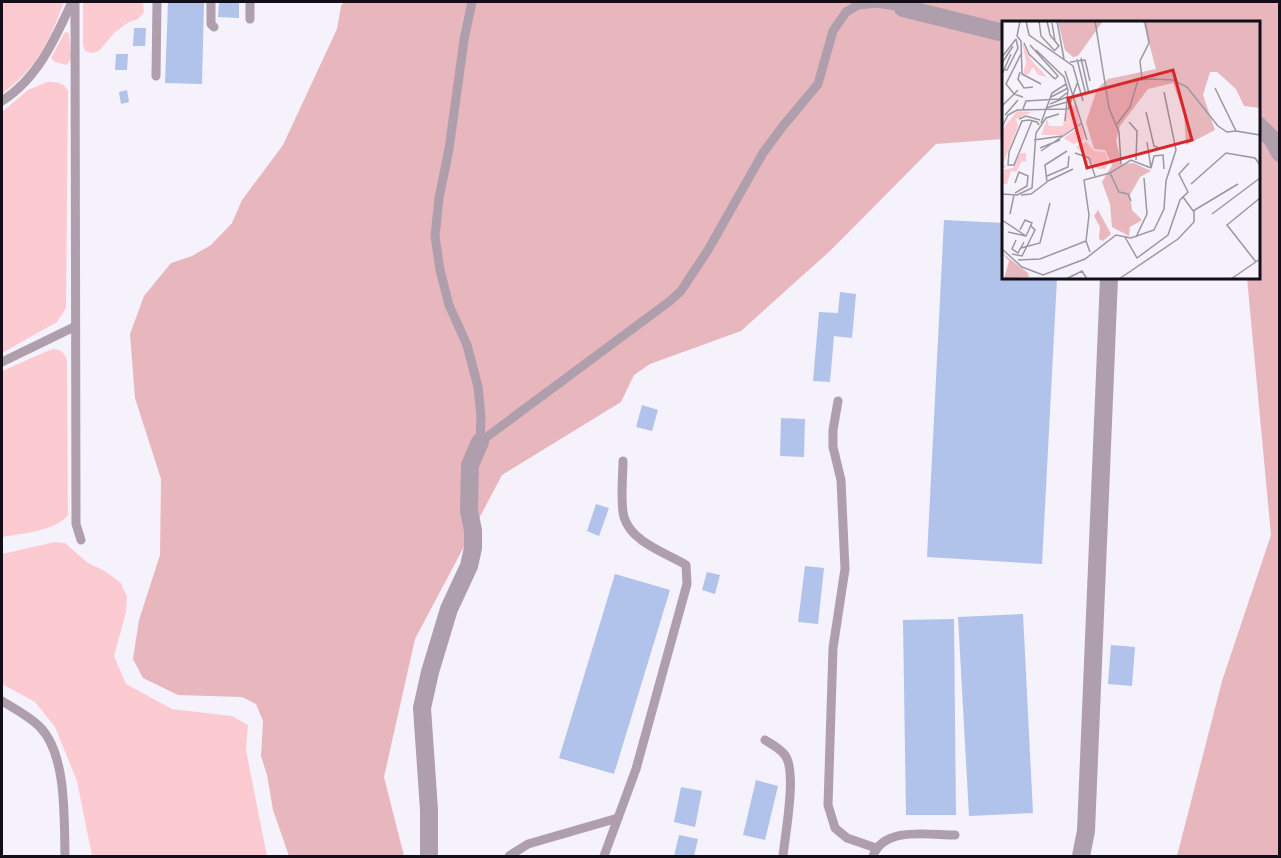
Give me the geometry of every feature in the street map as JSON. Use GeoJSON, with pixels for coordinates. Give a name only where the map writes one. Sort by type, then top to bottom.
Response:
{"type":"FeatureCollection","features":[{"type":"Feature","properties":{"kind":"street"},"geometry":{"type":"LineString","coordinates":[[903,5],[1002,32]]}},
{"type":"Feature","properties":{"kind":"street"},"geometry":{"type":"LineString","coordinates":[[1260,127],[1273,140],[1280,153]]}},
{"type":"Feature","properties":{"kind":"street"},"geometry":{"type":"LineString","coordinates":[[1081,856],[1086,831],[1108,279]]}},
{"type":"Feature","properties":{"kind":"street"},"geometry":{"type":"LineString","coordinates":[[429,856],[429,810],[422,708],[443,629],[469,566],[473,539],[469,511],[470,465],[480,442]]}},
{"type":"Feature","properties":{"kind":"lane"},"geometry":{"type":"LineString","coordinates":[[2,101],[23,83],[43,60],[74,2]]}},
{"type":"Feature","properties":{"kind":"lane"},"geometry":{"type":"LineString","coordinates":[[74,2],[76,524],[81,540]]}},
{"type":"Feature","properties":{"kind":"lane"},"geometry":{"type":"LineString","coordinates":[[156,76],[157,2]]}},
{"type":"Feature","properties":{"kind":"lane"},"geometry":{"type":"LineString","coordinates":[[212,2],[211,24],[214,27]]}},
{"type":"Feature","properties":{"kind":"lane"},"geometry":{"type":"LineString","coordinates":[[250,2],[250,19]]}},
{"type":"Feature","properties":{"kind":"lane"},"geometry":{"type":"LineString","coordinates":[[472,2],[439,198],[435,236],[440,270],[449,305],[466,345],[478,387],[481,417],[480,442]]}},
{"type":"Feature","properties":{"kind":"lane"},"geometry":{"type":"LineString","coordinates":[[480,442],[681,291],[708,250],[763,153],[818,84],[833,31],[846,12],[858,5],[876,3],[903,5]]}},
{"type":"Feature","properties":{"kind":"lane"},"geometry":{"type":"LineString","coordinates":[[2,362],[74,327]]}},
{"type":"Feature","properties":{"kind":"lane"},"geometry":{"type":"LineString","coordinates":[[838,401],[832,447],[841,480],[845,569],[832,648],[828,805],[835,828],[847,838],[874,852],[890,838],[908,834],[955,835]]}},
{"type":"Feature","properties":{"kind":"lane"},"geometry":{"type":"LineString","coordinates":[[604,856],[636,769],[687,584],[686,565],[643,541],[629,528],[624,516],[622,461]]}},
{"type":"Feature","properties":{"kind":"lane"},"geometry":{"type":"LineString","coordinates":[[2,701],[24,713],[40,727],[53,744],[63,798],[65,856]]}},
{"type":"Feature","properties":{"kind":"lane"},"geometry":{"type":"LineString","coordinates":[[765,740],[788,759],[792,781],[783,856]]}},
{"type":"Feature","properties":{"kind":"lane"},"geometry":{"type":"LineString","coordinates":[[509,856],[528,844],[618,818]]}},
{"type":"Feature","properties":{"kind":"shaded area"},"geometry":{"type":"Polygon","coordinates":[[[2,2],[64,2],[47,42],[33,64],[2,94],[2,2]]]}},
{"type":"Feature","properties":{"kind":"shaded area"},"geometry":{"type":"Polygon","coordinates":[[[83,2],[143,2],[144,12],[138,19],[129,22],[115,32],[99,51],[92,53],[85,51],[83,45],[83,2]]]}},
{"type":"Feature","properties":{"kind":"shaded area"},"geometry":{"type":"Polygon","coordinates":[[[344,2],[1279,2],[1279,856],[1177,856],[1222,681],[1271,535],[1247,279],[1260,279],[1260,21],[1002,21],[1002,139],[936,144],[831,250],[741,331],[650,364],[634,375],[621,402],[502,475],[415,639],[384,777],[404,856],[289,856],[273,810],[261,756],[263,721],[256,704],[242,697],[178,695],[143,678],[133,659],[139,620],[160,555],[161,479],[135,398],[130,334],[144,296],[171,263],[192,256],[211,245],[232,223],[242,200],[283,145],[337,29],[341,6],[344,2]]]}},
{"type":"Feature","properties":{"kind":"shaded area"},"geometry":{"type":"Polygon","coordinates":[[[65,32],[69,33],[71,58],[67,65],[55,62],[51,58],[65,32]]]}},
{"type":"Feature","properties":{"kind":"shaded area"},"geometry":{"type":"Polygon","coordinates":[[[47,82],[60,83],[68,91],[66,308],[57,322],[2,353],[2,112],[28,90],[47,82]]]}},
{"type":"Feature","properties":{"kind":"shaded area"},"geometry":{"type":"Polygon","coordinates":[[[52,349],[62,352],[67,362],[68,515],[47,528],[2,537],[2,371],[52,349]]]}},
{"type":"Feature","properties":{"kind":"shaded area"},"geometry":{"type":"Polygon","coordinates":[[[55,542],[65,543],[88,563],[105,571],[121,583],[127,597],[126,612],[114,656],[126,684],[172,709],[232,716],[248,725],[246,750],[267,856],[92,856],[77,781],[55,727],[35,702],[2,684],[2,554],[55,542]]]}},
{"type":"Feature","properties":{"kind":"building"},"geometry":{"type":"Polygon","coordinates":[[[168,2],[204,2],[202,84],[165,83],[168,2]]]}},
{"type":"Feature","properties":{"kind":"building"},"geometry":{"type":"Polygon","coordinates":[[[219,2],[239,2],[239,18],[218,17],[219,2]]]}},
{"type":"Feature","properties":{"kind":"building"},"geometry":{"type":"Polygon","coordinates":[[[134,28],[146,28],[145,46],[133,46],[134,28]]]}},
{"type":"Feature","properties":{"kind":"building"},"geometry":{"type":"Polygon","coordinates":[[[116,54],[128,54],[127,70],[115,70],[116,54]]]}},
{"type":"Feature","properties":{"kind":"building"},"geometry":{"type":"Polygon","coordinates":[[[127,90],[129,102],[121,104],[119,92],[127,90]]]}},
{"type":"Feature","properties":{"kind":"building"},"geometry":{"type":"Polygon","coordinates":[[[944,220],[1002,223],[1002,279],[1057,279],[1042,564],[927,557],[944,220]]]}},
{"type":"Feature","properties":{"kind":"building"},"geometry":{"type":"Polygon","coordinates":[[[840,292],[856,294],[852,338],[834,336],[830,382],[813,381],[819,312],[838,313],[840,292]]]}},
{"type":"Feature","properties":{"kind":"building"},"geometry":{"type":"Polygon","coordinates":[[[642,405],[658,410],[652,431],[636,427],[642,405]]]}},
{"type":"Feature","properties":{"kind":"building"},"geometry":{"type":"Polygon","coordinates":[[[781,418],[805,419],[804,457],[780,456],[781,418]]]}},
{"type":"Feature","properties":{"kind":"building"},"geometry":{"type":"Polygon","coordinates":[[[596,504],[609,508],[599,536],[587,531],[596,504]]]}},
{"type":"Feature","properties":{"kind":"building"},"geometry":{"type":"Polygon","coordinates":[[[805,566],[824,568],[818,624],[798,622],[805,566]]]}},
{"type":"Feature","properties":{"kind":"building"},"geometry":{"type":"Polygon","coordinates":[[[707,572],[720,575],[715,594],[702,590],[707,572]]]}},
{"type":"Feature","properties":{"kind":"building"},"geometry":{"type":"Polygon","coordinates":[[[615,574],[670,590],[614,774],[559,758],[615,574]]]}},
{"type":"Feature","properties":{"kind":"building"},"geometry":{"type":"Polygon","coordinates":[[[1023,614],[1033,813],[969,816],[958,617],[1023,614]]]}},
{"type":"Feature","properties":{"kind":"building"},"geometry":{"type":"Polygon","coordinates":[[[954,619],[956,815],[906,815],[903,620],[954,619]]]}},
{"type":"Feature","properties":{"kind":"building"},"geometry":{"type":"Polygon","coordinates":[[[1111,645],[1135,647],[1132,686],[1108,684],[1111,645]]]}},
{"type":"Feature","properties":{"kind":"building"},"geometry":{"type":"Polygon","coordinates":[[[756,780],[778,786],[765,840],[743,835],[756,780]]]}},
{"type":"Feature","properties":{"kind":"building"},"geometry":{"type":"Polygon","coordinates":[[[681,787],[702,791],[695,827],[674,822],[681,787]]]}},
{"type":"Feature","properties":{"kind":"building"},"geometry":{"type":"Polygon","coordinates":[[[679,835],[698,839],[694,856],[674,856],[679,835]]]}}]}
